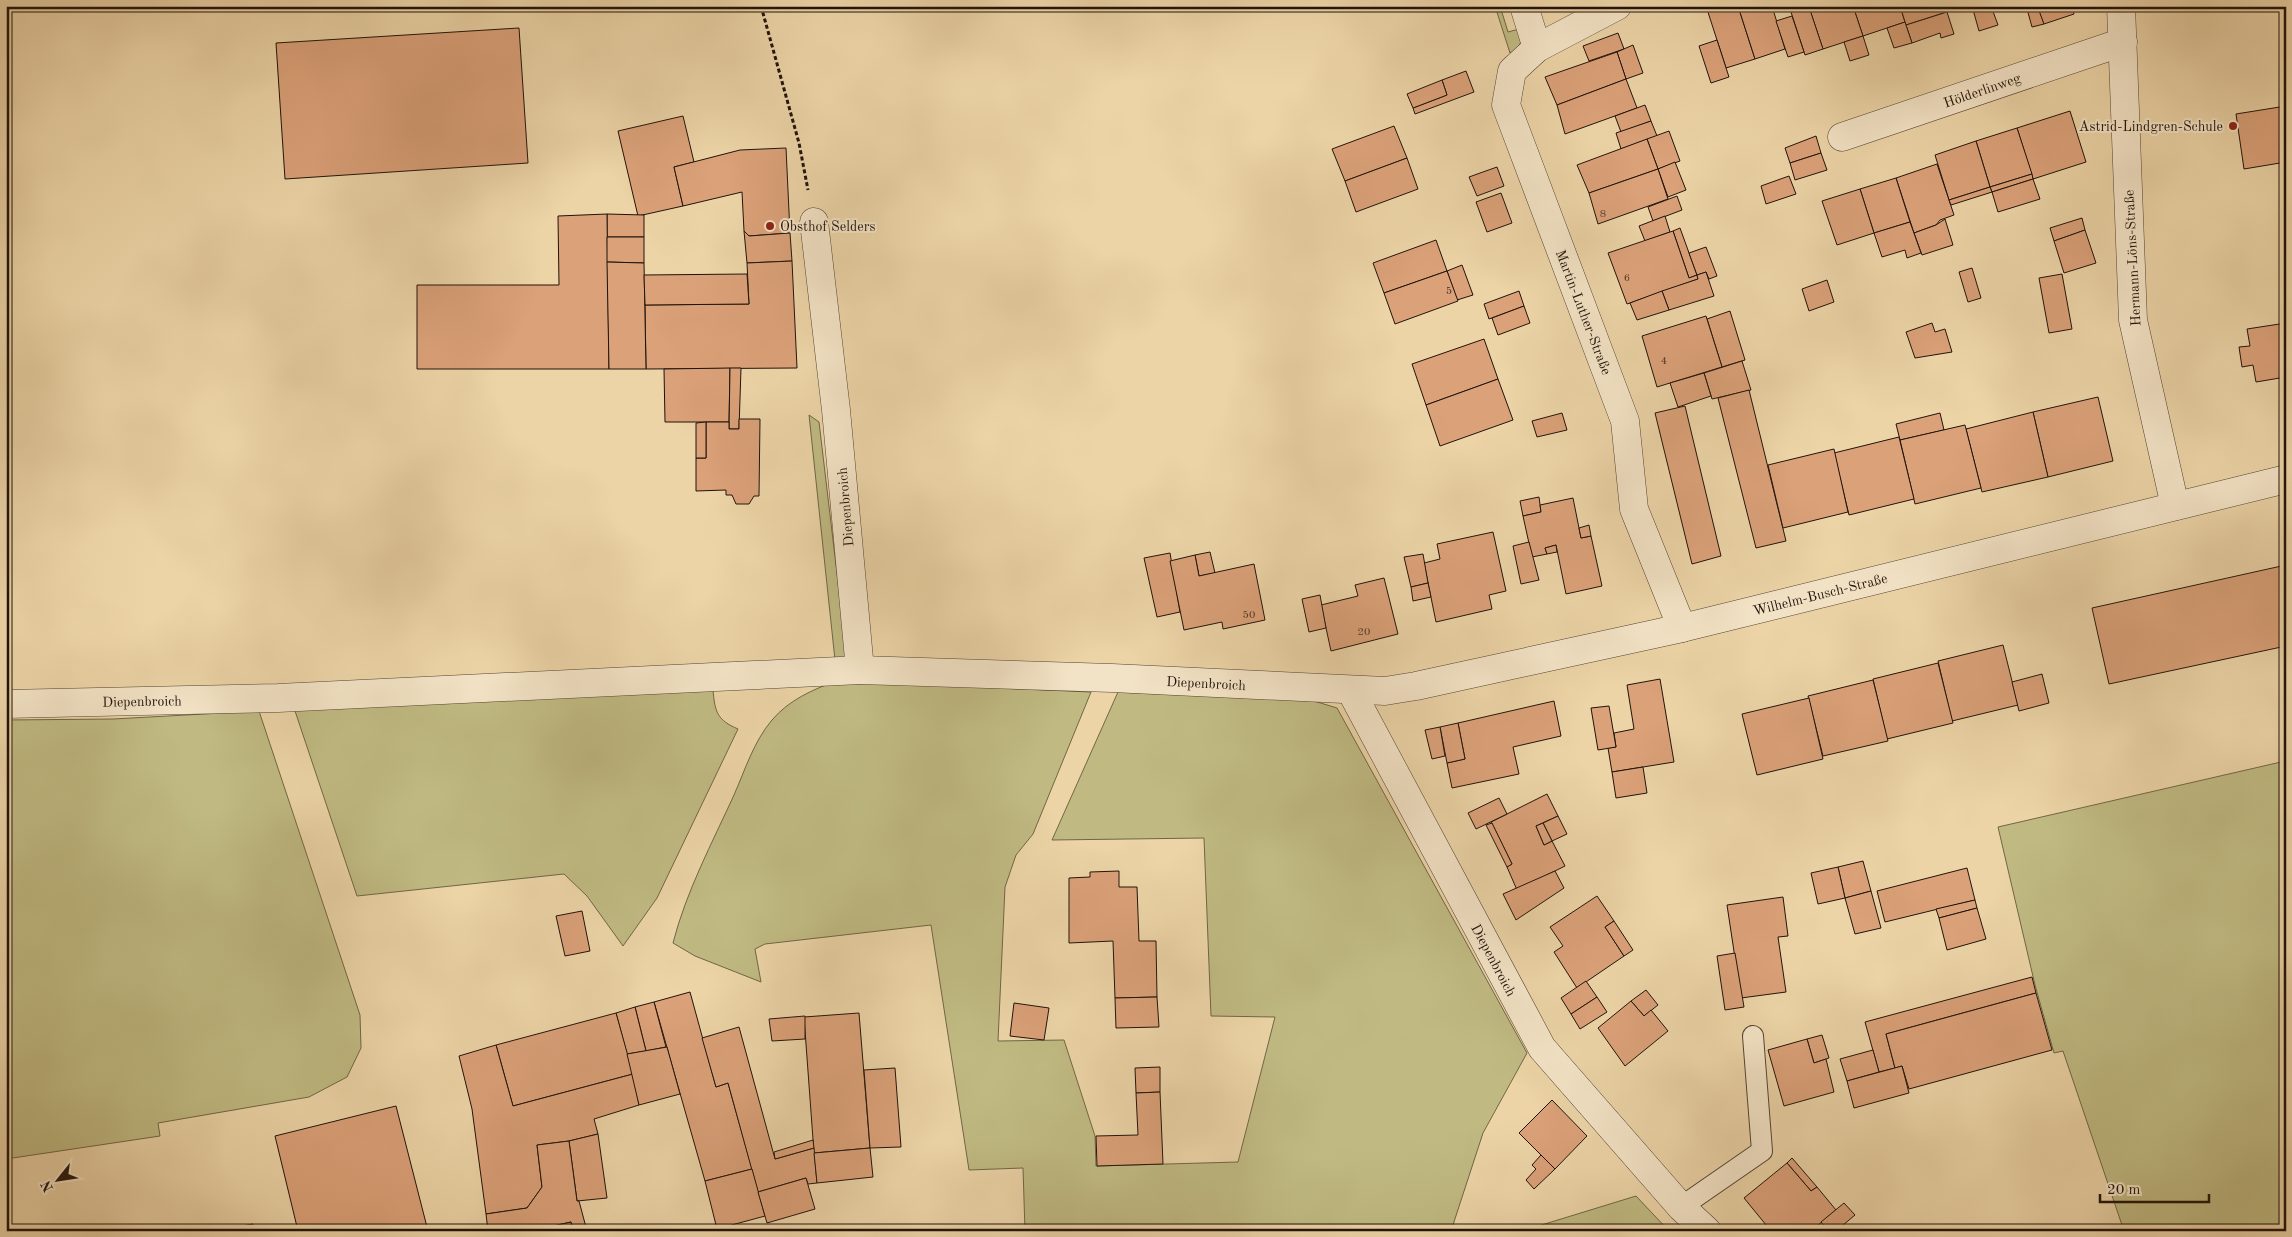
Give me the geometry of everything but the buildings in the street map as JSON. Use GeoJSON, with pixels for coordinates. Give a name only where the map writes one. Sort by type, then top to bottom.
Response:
{"type":"FeatureCollection","features":[{"type":"Feature","properties":{"kind":"street"},"geometry":{"type":"LineString","coordinates":[[1524,6],[1537,48]]}},
{"type":"Feature","properties":{"kind":"street","name":"Martin-Luther-Straße"},"geometry":{"type":"LineString","coordinates":[[1616,6],[1537,48],[1512,71],[1506,105],[1625,421],[1634,509],[1682,628]]}},
{"type":"Feature","properties":{"kind":"street","name":"Hermann-Löns-Straße"},"geometry":{"type":"LineString","coordinates":[[2121,6],[2133,320],[2175,506]]}},
{"type":"Feature","properties":{"kind":"street","name":"Hölderlinweg"},"geometry":{"type":"LineString","coordinates":[[1842,138],[2122,42]]}},
{"type":"Feature","properties":{"kind":"street","name":"Diepenbroich"},"geometry":{"type":"LineString","coordinates":[[814,222],[836,410],[860,670]]}},
{"type":"Feature","properties":{"kind":"street","name":"Wilhelm-Busch-Straße"},"geometry":{"type":"LineString","coordinates":[[1350,691],[1385,691],[1416,686],[1682,628],[2286,479]]}},
{"type":"Feature","properties":{"kind":"street","name":"Diepenbroich"},"geometry":{"type":"LineString","coordinates":[[6,704],[278,698],[860,670],[1112,678],[1350,691],[1542,1048],[1681,1208],[1706,1231]]}},
{"type":"Feature","properties":{"kind":"lane"},"geometry":{"type":"LineString","coordinates":[[1681,1208],[1762,1151],[1753,1036]]}},
{"type":"Feature","properties":{"kind":"path"},"geometry":{"type":"LineString","coordinates":[[761,6],[799,143],[814,222]]}},
{"type":"Feature","properties":{"kind":"shaded area"},"geometry":{"type":"Polygon","coordinates":[[[1495,6],[1500,6],[1508,32],[1519,29],[1522,40],[1517,49],[1510,53],[1495,6]]]}},
{"type":"Feature","properties":{"kind":"shaded area"},"geometry":{"type":"Polygon","coordinates":[[[809,415],[819,422],[847,658],[835,660],[809,415]]]}},
{"type":"Feature","properties":{"kind":"shaded area"},"geometry":{"type":"Polygon","coordinates":[[[836,681],[1091,692],[1033,834],[1016,855],[1005,887],[998,1041],[1064,1040],[1095,1136],[1096,1166],[1238,1162],[1275,1017],[1211,1016],[1204,838],[1052,840],[1118,692],[1314,701],[1337,708],[1527,1053],[1483,1133],[1451,1231],[1025,1231],[1023,1168],[969,1170],[931,925],[765,944],[755,949],[761,982],[695,956],[673,943],[692,886],[760,737],[772,720],[793,701],[836,681]]]}},
{"type":"Feature","properties":{"kind":"shaded area"},"geometry":{"type":"Polygon","coordinates":[[[713,690],[716,710],[721,719],[738,729],[657,898],[623,946],[587,896],[564,874],[357,896],[294,708],[713,690]]]}},
{"type":"Feature","properties":{"kind":"shaded area"},"geometry":{"type":"Polygon","coordinates":[[[259,711],[360,1015],[361,1048],[347,1077],[309,1097],[158,1123],[160,1136],[6,1159],[6,720],[113,719],[259,711]]]}},
{"type":"Feature","properties":{"kind":"shaded area"},"geometry":{"type":"Polygon","coordinates":[[[2281,762],[2286,788],[2286,1222],[2263,1231],[2124,1231],[2063,1051],[2054,1053],[2035,985],[1998,827],[2281,762]]]}},
{"type":"Feature","properties":{"kind":"shaded area"},"geometry":{"type":"Polygon","coordinates":[[[1636,1196],[1669,1231],[1522,1231],[1636,1196]]]}},
{"type":"Feature","properties":{"kind":"place","name":"Astrid-Lindgren-Schule"},"geometry":{"type":"Point","coordinates":[2233,126]}},
{"type":"Feature","properties":{"kind":"place","name":"Obsthof Selders"},"geometry":{"type":"Point","coordinates":[770,226]}}]}
